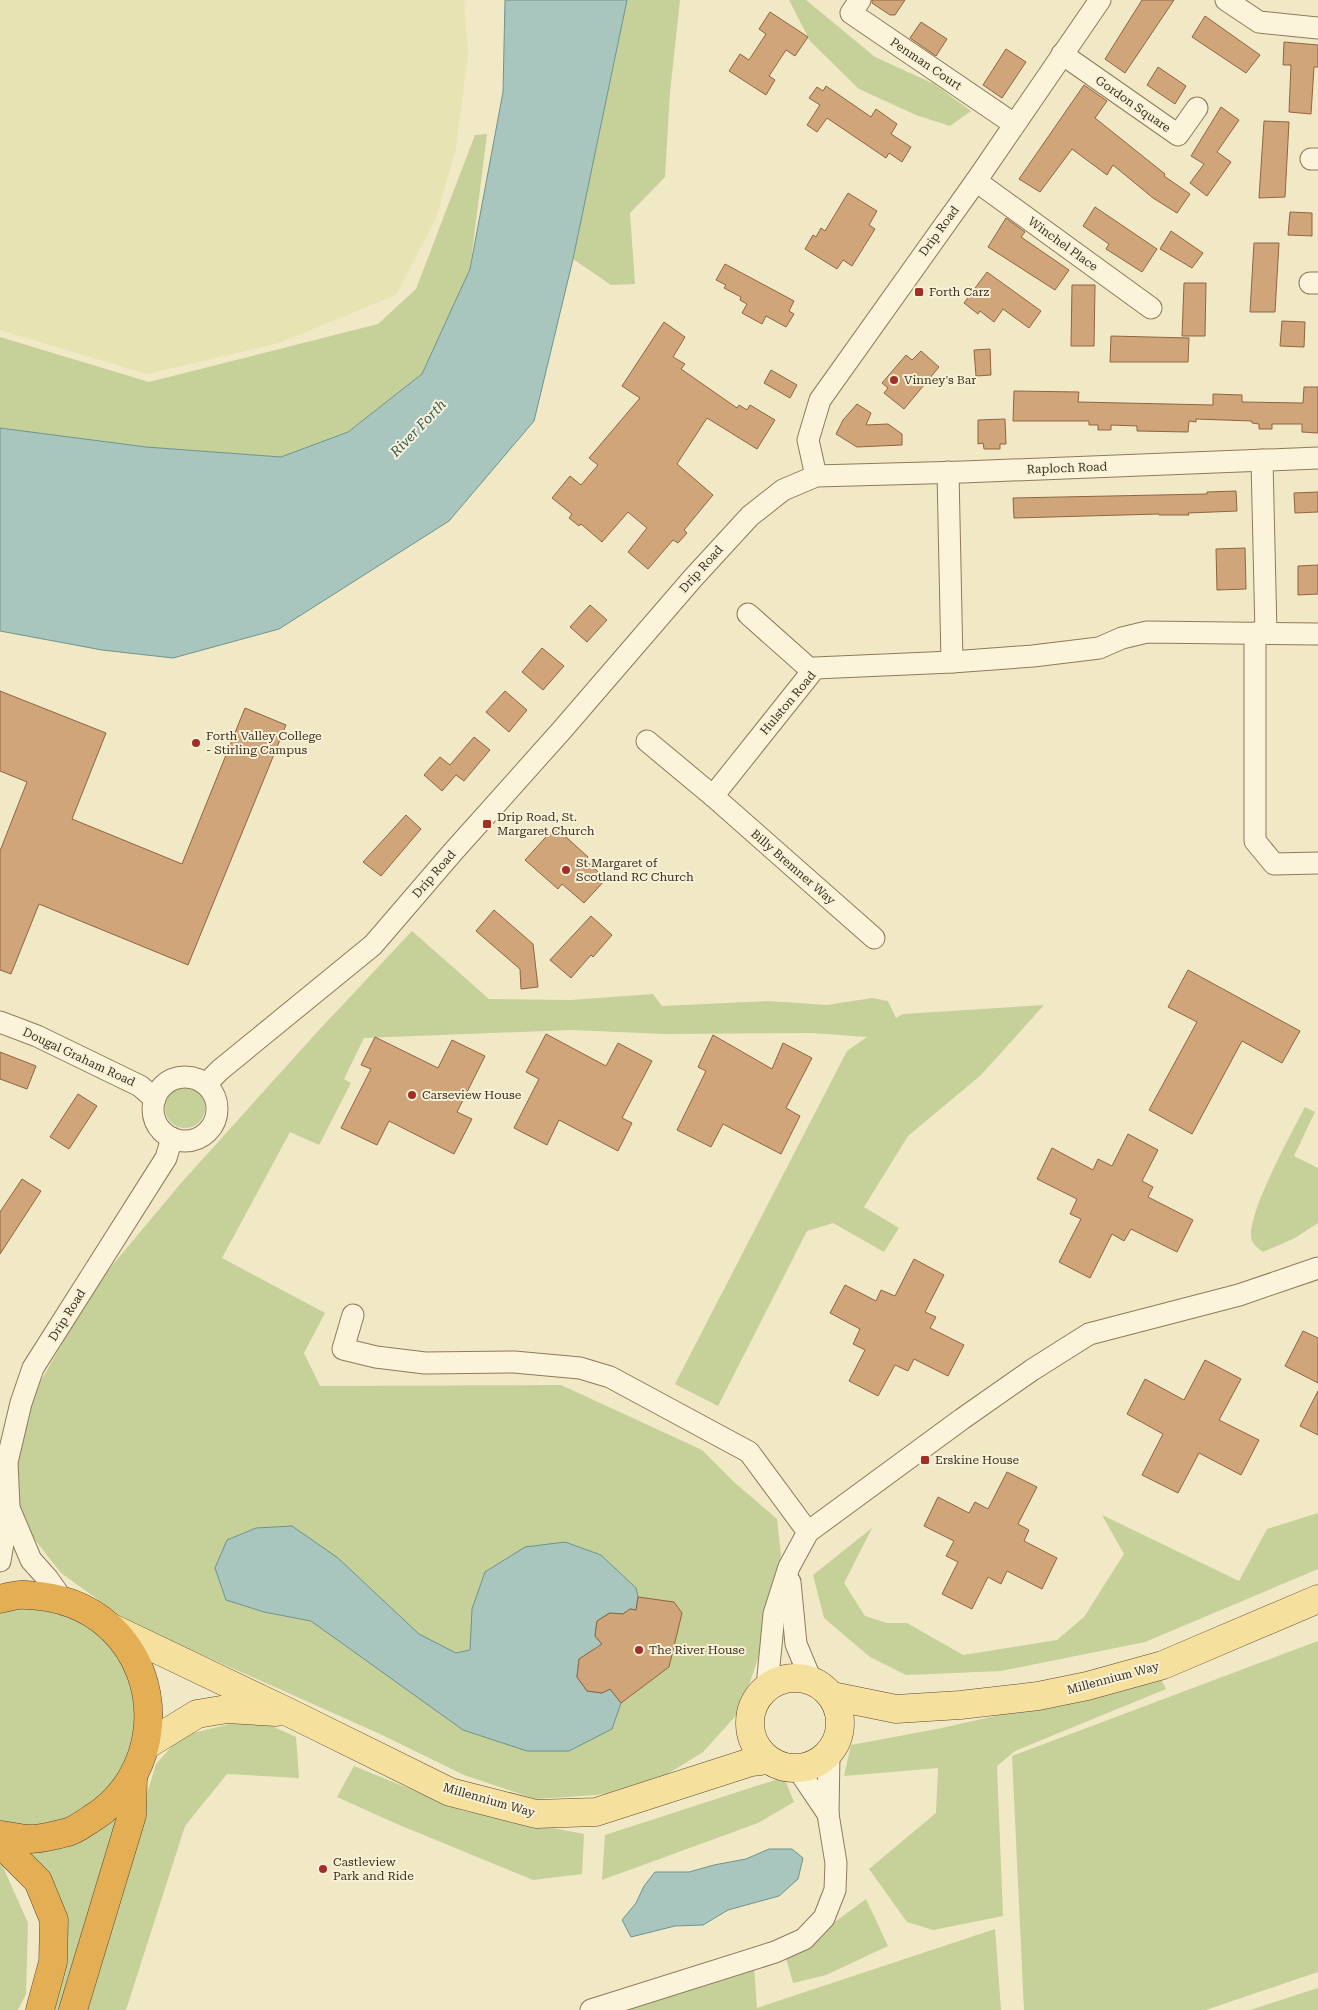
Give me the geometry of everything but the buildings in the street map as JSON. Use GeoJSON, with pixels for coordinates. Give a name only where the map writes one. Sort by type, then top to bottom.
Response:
{"type":"FeatureCollection","features":[{"type":"Feature","properties":{"kind":"highway"},"geometry":{"type":"LineString","coordinates":[[0,1599],[25,1594],[62,1599],[88,1610],[110,1627],[131,1652],[144,1682],[149,1714],[146,1746],[133,1778],[106,1810],[71,1831],[31,1839],[0,1835]]}},
{"type":"Feature","properties":{"kind":"highway"},"geometry":{"type":"LineString","coordinates":[[73,2010],[132,1815],[133,1778]]}},
{"type":"Feature","properties":{"kind":"highway"},"geometry":{"type":"LineString","coordinates":[[0,1843],[38,1881],[54,1920],[53,1962],[40,2010]]}},
{"type":"Feature","properties":{"kind":"main road","name":"Millennium Way"},"geometry":{"type":"LineString","coordinates":[[840,1729],[896,1709],[960,1705],[1038,1696],[1087,1686],[1163,1665],[1318,1599]]}},
{"type":"Feature","properties":{"kind":"main road","name":"Millennium Way"},"geometry":{"type":"LineString","coordinates":[[110,1627],[450,1792],[536,1814],[596,1812],[751,1762],[769,1760]]}},
{"type":"Feature","properties":{"kind":"main road"},"geometry":{"type":"LineString","coordinates":[[789,1678],[822,1688],[839,1712],[840,1729],[836,1742],[828,1754],[814,1764],[798,1768],[782,1767],[769,1760],[756,1746],[750,1729],[750,1717],[753,1706],[767,1687],[789,1678]]}},
{"type":"Feature","properties":{"kind":"main road","name":"Millennium Way"},"geometry":{"type":"LineString","coordinates":[[822,1688],[896,1709]]}},
{"type":"Feature","properties":{"kind":"main road","name":"Millennium Way"},"geometry":{"type":"LineString","coordinates":[[146,1746],[197,1714],[227,1709],[290,1713]]}},
{"type":"Feature","properties":{"kind":"main road","name":"Millennium Way"},"geometry":{"type":"LineString","coordinates":[[698,1779],[741,1741],[750,1729]]}},
{"type":"Feature","properties":{"kind":"street","name":"Penman Court"},"geometry":{"type":"LineString","coordinates":[[860,0],[851,13],[1014,124]]}},
{"type":"Feature","properties":{"kind":"street","name":"Drip Road"},"geometry":{"type":"LineString","coordinates":[[206,1084],[220,1070],[373,945],[693,578],[750,516],[783,490],[816,476],[808,440],[820,400],[976,180],[1100,0]]}},
{"type":"Feature","properties":{"kind":"street"},"geometry":{"type":"LineString","coordinates":[[1226,0],[1259,22],[1318,28]]}},
{"type":"Feature","properties":{"kind":"street","name":"Gordon Square"},"geometry":{"type":"LineString","coordinates":[[1062,54],[1178,135],[1197,108]]}},
{"type":"Feature","properties":{"kind":"street","name":"Winchel Place"},"geometry":{"type":"LineString","coordinates":[[976,180],[1151,308]]}},
{"type":"Feature","properties":{"kind":"street","name":"Raploch Road"},"geometry":{"type":"LineString","coordinates":[[816,476],[1318,458]]}},
{"type":"Feature","properties":{"kind":"street"},"geometry":{"type":"LineString","coordinates":[[1262,460],[1261,633],[1255,841],[1274,864],[1318,863]]}},
{"type":"Feature","properties":{"kind":"street"},"geometry":{"type":"LineString","coordinates":[[948,472],[952,662]]}},
{"type":"Feature","properties":{"kind":"street"},"geometry":{"type":"LineString","coordinates":[[748,614],[812,671]]}},
{"type":"Feature","properties":{"kind":"street","name":"Hulston Road"},"geometry":{"type":"LineString","coordinates":[[713,796],[815,668],[952,662],[1033,656],[1099,648],[1122,638],[1147,632],[1318,634]]}},
{"type":"Feature","properties":{"kind":"street","name":"Billy Bremner Way"},"geometry":{"type":"LineString","coordinates":[[647,741],[713,796],[874,938]]}},
{"type":"Feature","properties":{"kind":"street","name":"Dougal Graham Road"},"geometry":{"type":"LineString","coordinates":[[0,1022],[37,1036],[140,1086],[155,1099]]}},
{"type":"Feature","properties":{"kind":"street"},"geometry":{"type":"LineString","coordinates":[[187,1076],[198,1079],[213,1092],[218,1112],[212,1126],[202,1137],[182,1141],[172,1138],[158,1126],[153,1108],[155,1099],[167,1082],[187,1076]]}},
{"type":"Feature","properties":{"kind":"street","name":"Drip Road"},"geometry":{"type":"LineString","coordinates":[[0,1561],[9,1507],[7,1462],[21,1403],[33,1368],[166,1158],[172,1138]]}},
{"type":"Feature","properties":{"kind":"street"},"geometry":{"type":"LineString","coordinates":[[767,1687],[774,1614],[789,1567],[808,1532],[962,1419],[1032,1370],[1089,1334],[1239,1295],[1318,1268]]}},
{"type":"Feature","properties":{"kind":"street"},"geometry":{"type":"LineString","coordinates":[[353,1314],[343,1349],[376,1357],[425,1363],[514,1362],[572,1367],[610,1378],[749,1452],[808,1532]]}},
{"type":"Feature","properties":{"kind":"street","name":"Drip Road"},"geometry":{"type":"LineString","coordinates":[[9,1507],[31,1560],[62,1599]]}},
{"type":"Feature","properties":{"kind":"street"},"geometry":{"type":"LineString","coordinates":[[789,1567],[792,1620],[796,1644],[822,1688]]}},
{"type":"Feature","properties":{"kind":"street"},"geometry":{"type":"LineString","coordinates":[[591,2010],[775,1952],[804,1939],[824,1918],[835,1890],[836,1863],[828,1814],[828,1754]]}},
{"type":"Feature","properties":{"kind":"street"},"geometry":{"type":"LineString","coordinates":[[798,1768],[828,1814]]}},
{"type":"Feature","properties":{"kind":"shaded area"},"geometry":{"type":"Polygon","coordinates":[[[0,0],[464,0],[468,54],[456,148],[436,218],[396,295],[279,343],[147,374],[0,330],[0,0]]]}},
{"type":"Feature","properties":{"kind":"green space"},"geometry":{"type":"Polygon","coordinates":[[[627,0],[680,0],[670,92],[665,177],[630,213],[635,284],[611,285],[573,259],[627,0]]]}},
{"type":"Feature","properties":{"kind":"green space"},"geometry":{"type":"Polygon","coordinates":[[[789,0],[806,0],[875,57],[934,84],[971,111],[950,126],[916,115],[859,89],[810,41],[789,0]]]}},
{"type":"Feature","properties":{"kind":"green space"},"geometry":{"type":"Polygon","coordinates":[[[487,134],[470,269],[422,374],[348,432],[281,457],[146,447],[0,428],[0,337],[149,382],[378,324],[416,289],[475,135],[487,134]]]}},
{"type":"Feature","properties":{"kind":"green space"},"geometry":{"type":"Polygon","coordinates":[[[412,931],[489,999],[571,1000],[653,994],[662,1006],[768,1001],[827,1005],[872,998],[888,1001],[896,1018],[903,1014],[1044,1005],[981,1075],[908,1136],[864,1207],[899,1228],[884,1252],[833,1223],[807,1231],[718,1406],[675,1384],[847,1051],[867,1037],[812,1033],[665,1034],[570,1030],[364,1038],[344,1079],[351,1083],[319,1145],[290,1132],[222,1258],[325,1313],[304,1353],[320,1386],[561,1385],[702,1450],[734,1482],[777,1519],[781,1555],[767,1631],[741,1710],[703,1752],[648,1786],[596,1795],[535,1799],[464,1775],[380,1734],[129,1622],[61,1573],[35,1540],[16,1509],[16,1454],[31,1398],[95,1286],[182,1182],[319,1030],[412,931]]]}},
{"type":"Feature","properties":{"kind":"green space"},"geometry":{"type":"Polygon","coordinates":[[[185,1088],[199,1094],[205,1108],[199,1122],[185,1128],[171,1122],[165,1108],[171,1094],[185,1088]]]}},
{"type":"Feature","properties":{"kind":"green space"},"geometry":{"type":"Polygon","coordinates":[[[1305,1107],[1315,1112],[1294,1156],[1318,1168],[1318,1223],[1295,1238],[1263,1252],[1254,1244],[1251,1237],[1252,1225],[1272,1172],[1305,1107]]]}},
{"type":"Feature","properties":{"kind":"green space"},"geometry":{"type":"Polygon","coordinates":[[[1318,1513],[1318,1569],[1145,1642],[1001,1671],[906,1675],[870,1657],[824,1618],[813,1575],[872,1528],[844,1583],[865,1616],[887,1623],[907,1623],[963,1655],[1057,1640],[1084,1617],[1124,1554],[1102,1515],[1239,1581],[1267,1529],[1318,1513]]]}},
{"type":"Feature","properties":{"kind":"green space"},"geometry":{"type":"Polygon","coordinates":[[[50,1604],[112,1640],[140,1705],[123,1776],[97,1804],[63,1822],[26,1827],[0,1822],[0,1607],[50,1604]]]}},
{"type":"Feature","properties":{"kind":"green space"},"geometry":{"type":"Polygon","coordinates":[[[1318,1641],[1318,1972],[1206,2010],[1024,2010],[1012,1756],[1318,1641]]]}},
{"type":"Feature","properties":{"kind":"green space"},"geometry":{"type":"Polygon","coordinates":[[[1161,1678],[1166,1689],[1015,1751],[997,1766],[1003,1916],[933,1930],[907,1922],[869,1869],[936,1813],[938,1768],[844,1776],[851,1745],[942,1728],[1161,1678]]]}},
{"type":"Feature","properties":{"kind":"green space"},"geometry":{"type":"Polygon","coordinates":[[[254,1718],[296,1737],[299,1778],[227,1774],[185,1826],[126,2010],[82,2010],[156,1764],[181,1736],[254,1718]]]}},
{"type":"Feature","properties":{"kind":"green space"},"geometry":{"type":"Polygon","coordinates":[[[354,1766],[464,1811],[584,1834],[582,1874],[533,1880],[337,1797],[354,1766]]]}},
{"type":"Feature","properties":{"kind":"green space"},"geometry":{"type":"Polygon","coordinates":[[[784,1777],[794,1802],[758,1823],[602,1880],[605,1835],[784,1777]]]}},
{"type":"Feature","properties":{"kind":"green space"},"geometry":{"type":"Polygon","coordinates":[[[121,1815],[61,2010],[45,2010],[62,1961],[28,1852],[66,1848],[121,1815]]]}},
{"type":"Feature","properties":{"kind":"green space"},"geometry":{"type":"Polygon","coordinates":[[[0,1864],[28,1923],[26,1994],[18,2010],[0,2010],[0,1864]]]}},
{"type":"Feature","properties":{"kind":"green space"},"geometry":{"type":"Polygon","coordinates":[[[866,1899],[888,1946],[826,1975],[793,1983],[786,1958],[866,1899]]]}},
{"type":"Feature","properties":{"kind":"green space"},"geometry":{"type":"Polygon","coordinates":[[[995,1929],[1001,2010],[615,2010],[754,1967],[757,2008],[995,1929]]]}},
{"type":"Feature","properties":{"kind":"green space"},"geometry":{"type":"Polygon","coordinates":[[[1318,1988],[1318,2010],[1250,2010],[1318,1988]]]}},
{"type":"Feature","properties":{"kind":"water","name":"River Forth"},"geometry":{"type":"Polygon","coordinates":[[[505,0],[627,0],[573,259],[534,421],[449,521],[279,629],[173,658],[102,650],[0,631],[0,428],[146,447],[281,457],[348,432],[422,374],[470,269],[503,92],[505,0]]]}},
{"type":"Feature","properties":{"kind":"water"},"geometry":{"type":"Polygon","coordinates":[[[292,1526],[338,1558],[419,1634],[456,1653],[470,1650],[472,1609],[485,1572],[525,1547],[565,1542],[601,1555],[636,1588],[638,1597],[636,1610],[630,1609],[623,1614],[609,1613],[597,1621],[595,1636],[604,1647],[602,1652],[592,1651],[579,1659],[577,1677],[587,1691],[602,1693],[610,1689],[621,1703],[612,1729],[569,1751],[527,1751],[463,1730],[311,1621],[264,1612],[226,1600],[215,1568],[227,1540],[256,1528],[292,1526]]]}},
{"type":"Feature","properties":{"kind":"water"},"geometry":{"type":"Polygon","coordinates":[[[769,1849],[792,1849],[803,1858],[798,1879],[779,1896],[728,1910],[703,1925],[675,1926],[631,1937],[622,1920],[636,1903],[644,1886],[655,1872],[689,1872],[746,1859],[769,1849]]]}},
{"type":"Feature","properties":{"kind":"place","name":"Forth Carz"},"geometry":{"type":"Point","coordinates":[919,292]}},
{"type":"Feature","properties":{"kind":"place","name":"Vinney's Bar"},"geometry":{"type":"Point","coordinates":[894,380]}},
{"type":"Feature","properties":{"kind":"place","name":"Forth Valley College - Stirling Campus"},"geometry":{"type":"Point","coordinates":[196,743]}},
{"type":"Feature","properties":{"kind":"place","name":"Drip Road, St. Margaret Church"},"geometry":{"type":"Point","coordinates":[487,824]}},
{"type":"Feature","properties":{"kind":"place","name":"St Margaret of Scotland RC Church"},"geometry":{"type":"Point","coordinates":[566,870]}},
{"type":"Feature","properties":{"kind":"place","name":"Carseview House"},"geometry":{"type":"Point","coordinates":[412,1095]}},
{"type":"Feature","properties":{"kind":"place","name":"Erskine House"},"geometry":{"type":"Point","coordinates":[925,1460]}},
{"type":"Feature","properties":{"kind":"place","name":"The River House"},"geometry":{"type":"Point","coordinates":[639,1650]}},
{"type":"Feature","properties":{"kind":"place","name":"Castleview Park and Ride"},"geometry":{"type":"Point","coordinates":[323,1869]}}]}
